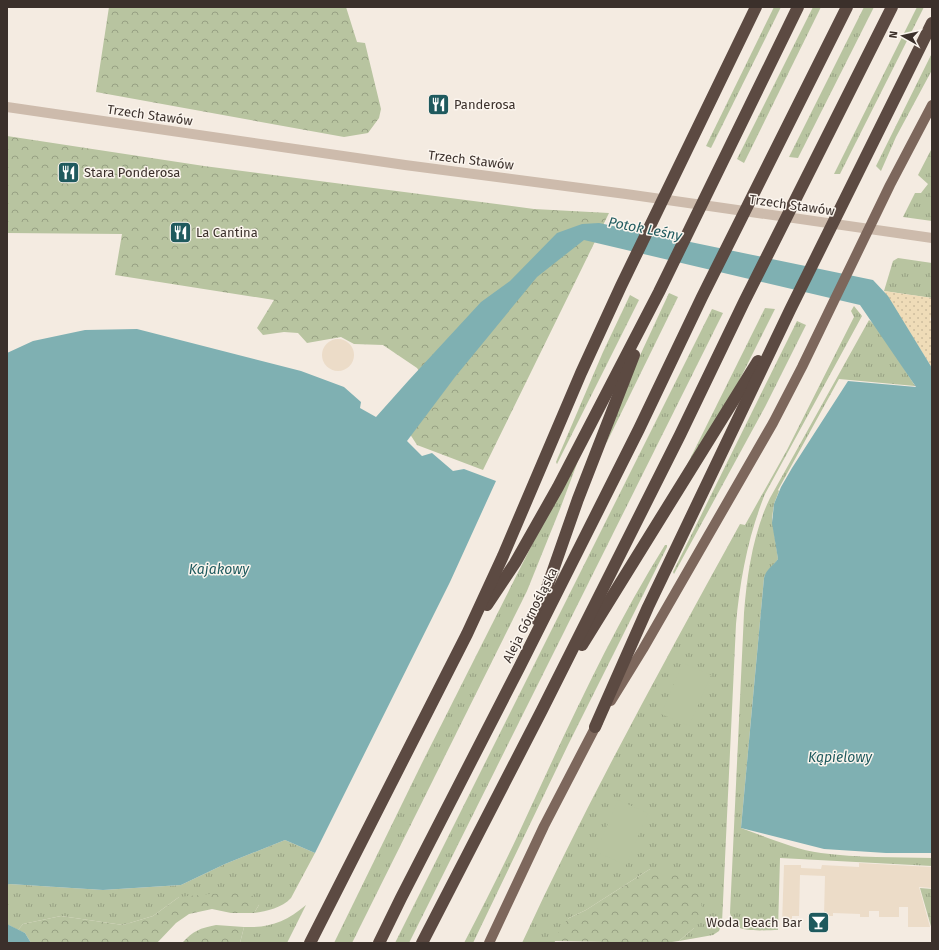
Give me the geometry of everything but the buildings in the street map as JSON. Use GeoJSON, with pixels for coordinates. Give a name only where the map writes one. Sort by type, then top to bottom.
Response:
{"type":"FeatureCollection","features":[{"type":"Feature","properties":{"kind":"highway"},"geometry":{"type":"LineString","coordinates":[[310,943],[467,634],[503,556],[581,373],[621,286],[756,7]]}},
{"type":"Feature","properties":{"kind":"highway"},"geometry":{"type":"LineString","coordinates":[[467,634],[515,563],[558,488],[658,292],[798,7]]}},
{"type":"Feature","properties":{"kind":"highway","name":"Aleja Górnośląska"},"geometry":{"type":"LineString","coordinates":[[379,943],[400,898],[520,666],[639,429],[702,297],[847,7]]}},
{"type":"Feature","properties":{"kind":"highway"},"geometry":{"type":"LineString","coordinates":[[422,943],[542,710],[892,7]]}},
{"type":"Feature","properties":{"kind":"highway"},"geometry":{"type":"LineString","coordinates":[[595,727],[652,600],[790,310],[932,23]]}},
{"type":"Feature","properties":{"kind":"highway"},"geometry":{"type":"LineString","coordinates":[[520,666],[578,499],[658,292]]}},
{"type":"Feature","properties":{"kind":"highway"},"geometry":{"type":"LineString","coordinates":[[542,710],[790,310]]}},
{"type":"Feature","properties":{"kind":"main road"},"geometry":{"type":"LineString","coordinates":[[489,943],[544,826],[595,727],[643,649],[773,424],[890,185],[932,105]]}},
{"type":"Feature","properties":{"kind":"street","name":"Trzech Stawów"},"geometry":{"type":"LineString","coordinates":[[7,107],[405,165],[626,194],[932,238]]}},
{"type":"Feature","properties":{"kind":"green space"},"geometry":{"type":"Polygon","coordinates":[[[109,7],[346,7],[357,42],[365,43],[381,109],[379,118],[368,133],[344,137],[96,92],[109,7]]]}},
{"type":"Feature","properties":{"kind":"green space"},"geometry":{"type":"Polygon","coordinates":[[[774,7],[781,7],[711,148],[706,146],[774,7]]]}},
{"type":"Feature","properties":{"kind":"green space"},"geometry":{"type":"Polygon","coordinates":[[[813,7],[821,7],[744,163],[737,159],[813,7]]]}},
{"type":"Feature","properties":{"kind":"green space"},"geometry":{"type":"Polygon","coordinates":[[[864,7],[874,7],[798,158],[789,157],[864,7]]]}},
{"type":"Feature","properties":{"kind":"green space"},"geometry":{"type":"Polygon","coordinates":[[[917,7],[924,7],[840,174],[834,174],[917,7]]]}},
{"type":"Feature","properties":{"kind":"green space"},"geometry":{"type":"Polygon","coordinates":[[[932,53],[932,70],[896,137],[881,171],[876,166],[932,53]]]}},
{"type":"Feature","properties":{"kind":"green space"},"geometry":{"type":"Polygon","coordinates":[[[7,136],[204,166],[534,209],[609,213],[483,470],[417,445],[406,428],[435,395],[417,368],[383,345],[354,344],[341,337],[307,343],[298,333],[284,332],[263,335],[257,328],[274,300],[115,275],[122,234],[7,233],[7,136]]]}},
{"type":"Feature","properties":{"kind":"green space"},"geometry":{"type":"Polygon","coordinates":[[[932,148],[932,221],[903,217],[915,193],[921,193],[928,184],[918,175],[932,148]]]}},
{"type":"Feature","properties":{"kind":"green space"},"geometry":{"type":"Polygon","coordinates":[[[898,258],[932,263],[932,298],[884,291],[893,261],[898,258]]]}},
{"type":"Feature","properties":{"kind":"green space"},"geometry":{"type":"Polygon","coordinates":[[[669,293],[678,297],[606,444],[630,377],[669,293]]]}},
{"type":"Feature","properties":{"kind":"green space"},"geometry":{"type":"Polygon","coordinates":[[[630,295],[639,300],[557,464],[556,462],[603,352],[630,295]]]}},
{"type":"Feature","properties":{"kind":"green space"},"geometry":{"type":"Polygon","coordinates":[[[854,306],[862,316],[765,494],[749,542],[740,591],[736,624],[722,923],[719,931],[713,935],[679,941],[694,928],[650,869],[586,910],[569,918],[554,943],[522,943],[573,837],[655,680],[740,524],[745,525],[787,450],[854,317],[851,311],[854,306]]]}},
{"type":"Feature","properties":{"kind":"green space"},"geometry":{"type":"Polygon","coordinates":[[[765,308],[775,309],[730,399],[679,481],[765,308]]]}},
{"type":"Feature","properties":{"kind":"green space"},"geometry":{"type":"Polygon","coordinates":[[[712,309],[723,313],[409,943],[395,943],[712,309]]]}},
{"type":"Feature","properties":{"kind":"green space"},"geometry":{"type":"Polygon","coordinates":[[[869,320],[879,329],[915,386],[839,379],[778,490],[772,518],[778,559],[764,578],[741,828],[790,846],[821,853],[848,856],[932,858],[932,866],[780,858],[778,930],[746,930],[735,925],[730,913],[744,613],[752,554],[759,525],[770,498],[869,320]]]}},
{"type":"Feature","properties":{"kind":"green space"},"geometry":{"type":"Polygon","coordinates":[[[797,321],[806,325],[765,407],[674,574],[673,572],[797,321]]]}},
{"type":"Feature","properties":{"kind":"green space"},"geometry":{"type":"Polygon","coordinates":[[[578,461],[527,591],[352,943],[334,943],[422,763],[548,513],[578,461]]]}},
{"type":"Feature","properties":{"kind":"green space"},"geometry":{"type":"Polygon","coordinates":[[[665,545],[667,545],[667,547],[568,745],[473,943],[464,943],[511,850],[586,689],[624,616],[665,545]]]}},
{"type":"Feature","properties":{"kind":"green space"},"geometry":{"type":"Polygon","coordinates":[[[683,663],[711,675],[689,726],[661,714],[683,663]]]}},
{"type":"Feature","properties":{"kind":"green space"},"geometry":{"type":"Polygon","coordinates":[[[618,800],[648,813],[626,865],[596,852],[618,800]]]}},
{"type":"Feature","properties":{"kind":"green space"},"geometry":{"type":"Polygon","coordinates":[[[285,840],[315,853],[291,898],[279,907],[254,913],[259,905],[179,897],[153,916],[123,925],[61,916],[23,924],[18,930],[7,924],[7,885],[9,884],[103,890],[181,885],[225,864],[285,840]]]}},
{"type":"Feature","properties":{"kind":"green space"},"geometry":{"type":"Polygon","coordinates":[[[650,869],[672,872],[696,885],[703,911],[694,928],[679,941],[665,943],[554,941],[561,927],[569,918],[586,910],[650,869]]]}},
{"type":"Feature","properties":{"kind":"green space"},"geometry":{"type":"Polygon","coordinates":[[[920,888],[932,889],[932,930],[920,888]]]}},
{"type":"Feature","properties":{"kind":"green space"},"geometry":{"type":"Polygon","coordinates":[[[231,892],[253,896],[259,905],[254,913],[231,913],[212,909],[189,914],[176,923],[157,943],[31,943],[25,933],[18,930],[23,924],[61,916],[123,925],[153,916],[179,897],[231,892]]]}},
{"type":"Feature","properties":{"kind":"green space"},"geometry":{"type":"Polygon","coordinates":[[[306,905],[287,943],[240,943],[244,927],[277,923],[291,916],[306,905]]]}},
{"type":"Feature","properties":{"kind":"green space"},"geometry":{"type":"Polygon","coordinates":[[[216,925],[244,927],[240,943],[182,943],[197,931],[205,927],[216,925]]]}},
{"type":"Feature","properties":{"kind":"sand"},"geometry":{"type":"Polygon","coordinates":[[[884,291],[932,298],[932,312],[930,320],[932,321],[932,368],[884,291]]]}},
{"type":"Feature","properties":{"kind":"shaded area"},"geometry":{"type":"Polygon","coordinates":[[[335,339],[341,339],[350,343],[354,355],[350,367],[341,371],[335,371],[326,367],[322,358],[322,352],[326,343],[335,339]]]}},
{"type":"Feature","properties":{"kind":"shaded area"},"geometry":{"type":"Polygon","coordinates":[[[859,863],[932,867],[932,888],[919,887],[930,927],[908,927],[908,907],[899,907],[899,917],[879,917],[879,911],[869,911],[869,917],[860,917],[860,914],[833,913],[833,916],[824,916],[825,876],[800,875],[799,916],[792,916],[792,925],[782,925],[784,865],[801,865],[801,868],[821,869],[822,865],[859,867],[859,863]]]}},
{"type":"Feature","properties":{"kind":"water","name":"Kajakowy"},"geometry":{"type":"Polygon","coordinates":[[[599,223],[873,280],[888,296],[932,368],[932,853],[886,853],[824,849],[741,828],[764,578],[768,570],[778,559],[772,523],[774,504],[781,487],[792,468],[848,381],[916,387],[860,305],[584,240],[537,277],[455,377],[407,441],[422,456],[432,453],[453,471],[464,469],[496,481],[450,582],[315,853],[285,840],[225,864],[181,885],[103,890],[7,885],[7,353],[33,341],[85,330],[137,329],[301,371],[344,387],[361,402],[360,408],[376,417],[481,302],[510,281],[557,233],[582,224],[599,223]]]}},
{"type":"Feature","properties":{"kind":"water"},"geometry":{"type":"Polygon","coordinates":[[[7,924],[25,933],[31,943],[7,943],[7,924]]]}},
{"type":"Feature","properties":{"kind":"place","name":"Panderosa"},"geometry":{"type":"Point","coordinates":[438,104]}},
{"type":"Feature","properties":{"kind":"place","name":"Stara Ponderosa"},"geometry":{"type":"Point","coordinates":[69,172]}},
{"type":"Feature","properties":{"kind":"place","name":"La Cantina"},"geometry":{"type":"Point","coordinates":[180,232]}},
{"type":"Feature","properties":{"kind":"place","name":"Woda Beach Bar"},"geometry":{"type":"Point","coordinates":[818,922]}},
{"type":"Feature","properties":{"kind":"water label","name":"Potok Leśny"},"geometry":{"type":"Point","coordinates":[645,229]}},
{"type":"Feature","properties":{"kind":"water label","name":"Kąpielowy"},"geometry":{"type":"Point","coordinates":[840,757]}}]}
